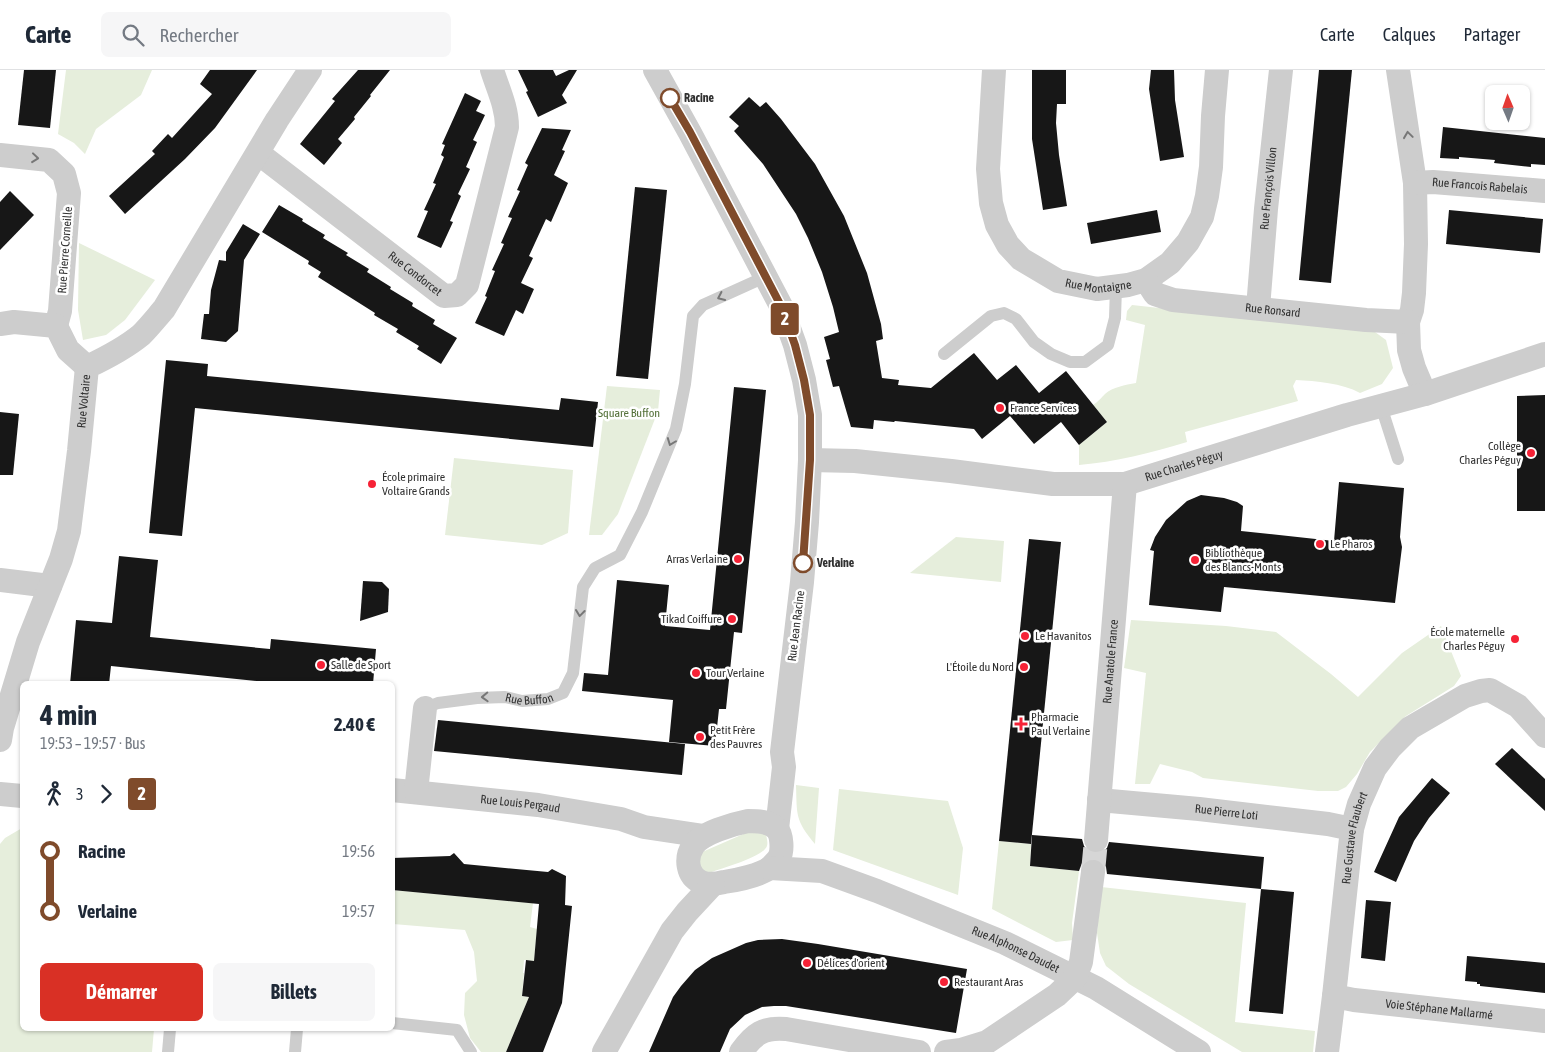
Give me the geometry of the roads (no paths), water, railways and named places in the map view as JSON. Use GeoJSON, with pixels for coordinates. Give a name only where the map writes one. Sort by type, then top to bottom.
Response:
{"type":"FeatureCollection","features":[{"type":"Feature","properties":{"kind":"street","name":"Rue Voltaire"},"geometry":{"type":"LineString","coordinates":[[0,740],[28,642],[61,559],[69,531],[87,367],[125,347],[142,334],[164,309],[310,70]]}},
{"type":"Feature","properties":{"kind":"street","name":"Rue Condorcet"},"geometry":{"type":"LineString","coordinates":[[258,153],[444,296],[457,295],[467,285],[507,127],[507,115],[492,70]]}},
{"type":"Feature","properties":{"kind":"street","name":"Rue Jean Racine"},"geometry":{"type":"LineString","coordinates":[[655,70],[690,132],[781,306],[795,345],[810,415],[810,460],[802,582],[782,752],[784,766],[779,835]]}},
{"type":"Feature","properties":{"kind":"street","name":"Rue Montaigne"},"geometry":{"type":"LineString","coordinates":[[994,70],[988,169],[991,203],[997,225],[1008,245],[1020,259],[1058,281],[1097,289],[1146,280],[1170,263],[1188,242],[1202,217],[1211,167],[1217,70]]}},
{"type":"Feature","properties":{"kind":"street","name":"Rue François Villon"},"geometry":{"type":"LineString","coordinates":[[1258,308],[1266,209],[1281,70]]}},
{"type":"Feature","properties":{"kind":"street"},"geometry":{"type":"LineString","coordinates":[[1398,70],[1415,183],[1416,244],[1414,293],[1408,322],[1409,350],[1425,394]]}},
{"type":"Feature","properties":{"kind":"street","name":"Rue Pierre Corneille"},"geometry":{"type":"LineString","coordinates":[[0,155],[49,160],[64,174],[69,192],[60,311],[56,326]]}},
{"type":"Feature","properties":{"kind":"street","name":"Rue Francois Rabelais"},"geometry":{"type":"LineString","coordinates":[[1415,183],[1433,182],[1545,191]]}},
{"type":"Feature","properties":{"kind":"street","name":"Rue Ronsard"},"geometry":{"type":"LineString","coordinates":[[1146,280],[1155,294],[1173,300],[1366,320],[1408,322]]}},
{"type":"Feature","properties":{"kind":"street"},"geometry":{"type":"LineString","coordinates":[[0,324],[14,322],[56,326],[68,350],[87,367]]}},
{"type":"Feature","properties":{"kind":"street","name":"Rue Charles Péguy"},"geometry":{"type":"LineString","coordinates":[[810,460],[864,462],[1053,484],[1125,484],[1338,418],[1425,394],[1545,354]]}},
{"type":"Feature","properties":{"kind":"street","name":"Rue Anatole France"},"geometry":{"type":"LineString","coordinates":[[1096,840],[1125,484]]}},
{"type":"Feature","properties":{"kind":"street"},"geometry":{"type":"LineString","coordinates":[[0,580],[50,586]]}},
{"type":"Feature","properties":{"kind":"street","name":"Rue Gustave Flaubert"},"geometry":{"type":"LineString","coordinates":[[1327,1052],[1352,829],[1359,804],[1375,768],[1390,748],[1410,728],[1465,696],[1490,690],[1518,706],[1545,736]]}},
{"type":"Feature","properties":{"kind":"street"},"geometry":{"type":"LineString","coordinates":[[416,792],[425,708]]}},
{"type":"Feature","properties":{"kind":"street","name":"Rue Jean Racine"},"geometry":{"type":"LineString","coordinates":[[748,821],[776,787],[784,766]]}},
{"type":"Feature","properties":{"kind":"street","name":"Rue Louis Pergaud"},"geometry":{"type":"LineString","coordinates":[[395,790],[538,805],[621,819],[644,827],[704,836]]}},
{"type":"Feature","properties":{"kind":"street"},"geometry":{"type":"LineString","coordinates":[[0,794],[20,796]]}},
{"type":"Feature","properties":{"kind":"street","name":"Rue Pierre Loti"},"geometry":{"type":"LineString","coordinates":[[1099,800],[1199,809],[1328,824],[1352,829]]}},
{"type":"Feature","properties":{"kind":"street"},"geometry":{"type":"LineString","coordinates":[[672,931],[688,864],[693,846],[704,836],[733,824],[748,821],[761,821],[779,835],[779,858],[770,868],[740,879],[713,884],[701,882],[694,877],[688,864]]}},
{"type":"Feature","properties":{"kind":"street","name":"Rue Louis Pergaud"},"geometry":{"type":"LineString","coordinates":[[644,827],[688,864]]}},
{"type":"Feature","properties":{"kind":"street","name":"Rue Alphonse Daudet"},"geometry":{"type":"LineString","coordinates":[[779,835],[822,871]]}},
{"type":"Feature","properties":{"kind":"street","name":"Rue Alphonse Daudet"},"geometry":{"type":"LineString","coordinates":[[770,868],[822,871],[877,891],[1005,943],[1096,988],[1199,1052]]}},
{"type":"Feature","properties":{"kind":"street"},"geometry":{"type":"LineString","coordinates":[[946,1052],[961,1050],[987,1042],[1057,995],[1075,978],[1081,962],[1093,872]]}},
{"type":"Feature","properties":{"kind":"street"},"geometry":{"type":"LineString","coordinates":[[604,1052],[672,931],[713,884]]}},
{"type":"Feature","properties":{"kind":"street","name":"Voie Stéphane Mallarmé"},"geometry":{"type":"LineString","coordinates":[[1334,996],[1354,1000],[1545,1021]]}},
{"type":"Feature","properties":{"kind":"street"},"geometry":{"type":"LineString","coordinates":[[741,1052],[753,1037],[771,1028],[919,1052]]}},
{"type":"Feature","properties":{"kind":"lane","name":"Rue Buffon"},"geometry":{"type":"LineString","coordinates":[[425,708],[438,703],[478,698],[505,697],[522,701],[548,699],[563,693],[573,673],[582,587],[595,568],[620,555],[642,512],[676,429],[685,384],[693,316],[703,305],[765,277]]}},
{"type":"Feature","properties":{"kind":"lane"},"geometry":{"type":"LineString","coordinates":[[944,354],[991,316],[1004,313],[1016,319],[1034,342],[1051,354],[1070,362],[1085,362],[1108,345],[1115,318],[1116,287]]}},
{"type":"Feature","properties":{"kind":"lane"},"geometry":{"type":"LineString","coordinates":[[1381,406],[1398,459]]}},
{"type":"Feature","properties":{"kind":"lane"},"geometry":{"type":"LineString","coordinates":[[395,1023],[457,1030],[471,1052]]}},
{"type":"Feature","properties":{"kind":"lane"},"geometry":{"type":"LineString","coordinates":[[168,1052],[170,1031]]}},
{"type":"Feature","properties":{"kind":"lane"},"geometry":{"type":"LineString","coordinates":[[295,1052],[297,1031]]}},
{"type":"Feature","properties":{"kind":"tunnel"},"geometry":{"type":"LineString","coordinates":[[1093,872],[1096,840]]}},
{"type":"Feature","properties":{"kind":"place","name":"Racine"},"geometry":{"type":"Point","coordinates":[670,98]}},
{"type":"Feature","properties":{"kind":"place","name":"France Services"},"geometry":{"type":"Point","coordinates":[1000,408]}},
{"type":"Feature","properties":{"kind":"place","name":"Collège Charles Péguy"},"geometry":{"type":"Point","coordinates":[1531,453]}},
{"type":"Feature","properties":{"kind":"place","name":"École primaire Voltaire Grands"},"geometry":{"type":"Point","coordinates":[372,484]}},
{"type":"Feature","properties":{"kind":"place","name":"Le Pharos"},"geometry":{"type":"Point","coordinates":[1320,544]}},
{"type":"Feature","properties":{"kind":"place","name":"Arras Verlaine"},"geometry":{"type":"Point","coordinates":[738,559]}},
{"type":"Feature","properties":{"kind":"place","name":"Bibliothèque des Blancs-Monts"},"geometry":{"type":"Point","coordinates":[1195,560]}},
{"type":"Feature","properties":{"kind":"place","name":"Verlaine"},"geometry":{"type":"Point","coordinates":[803,563]}},
{"type":"Feature","properties":{"kind":"place","name":"Tikad Coiffure"},"geometry":{"type":"Point","coordinates":[732,619]}},
{"type":"Feature","properties":{"kind":"place","name":"Le Havanitos"},"geometry":{"type":"Point","coordinates":[1025,636]}},
{"type":"Feature","properties":{"kind":"place","name":"École maternelle Charles Péguy"},"geometry":{"type":"Point","coordinates":[1515,639]}},
{"type":"Feature","properties":{"kind":"place","name":"Salle de Sport"},"geometry":{"type":"Point","coordinates":[321,665]}},
{"type":"Feature","properties":{"kind":"place","name":"L'Étoile du Nord"},"geometry":{"type":"Point","coordinates":[1024,667]}},
{"type":"Feature","properties":{"kind":"place","name":"Tour Verlaine"},"geometry":{"type":"Point","coordinates":[696,673]}},
{"type":"Feature","properties":{"kind":"place","name":"Pharmacie Paul Verlaine"},"geometry":{"type":"Point","coordinates":[1021,724]}},
{"type":"Feature","properties":{"kind":"place","name":"Petit Frère des Pauvres"},"geometry":{"type":"Point","coordinates":[700,737]}},
{"type":"Feature","properties":{"kind":"place","name":"Délices d'orient"},"geometry":{"type":"Point","coordinates":[807,963]}},
{"type":"Feature","properties":{"kind":"place","name":"Restaurant Aras"},"geometry":{"type":"Point","coordinates":[944,982]}},
{"type":"Feature","properties":{"kind":"park label","name":"Square Buffon"},"geometry":{"type":"Point","coordinates":[629,413]}}]}
